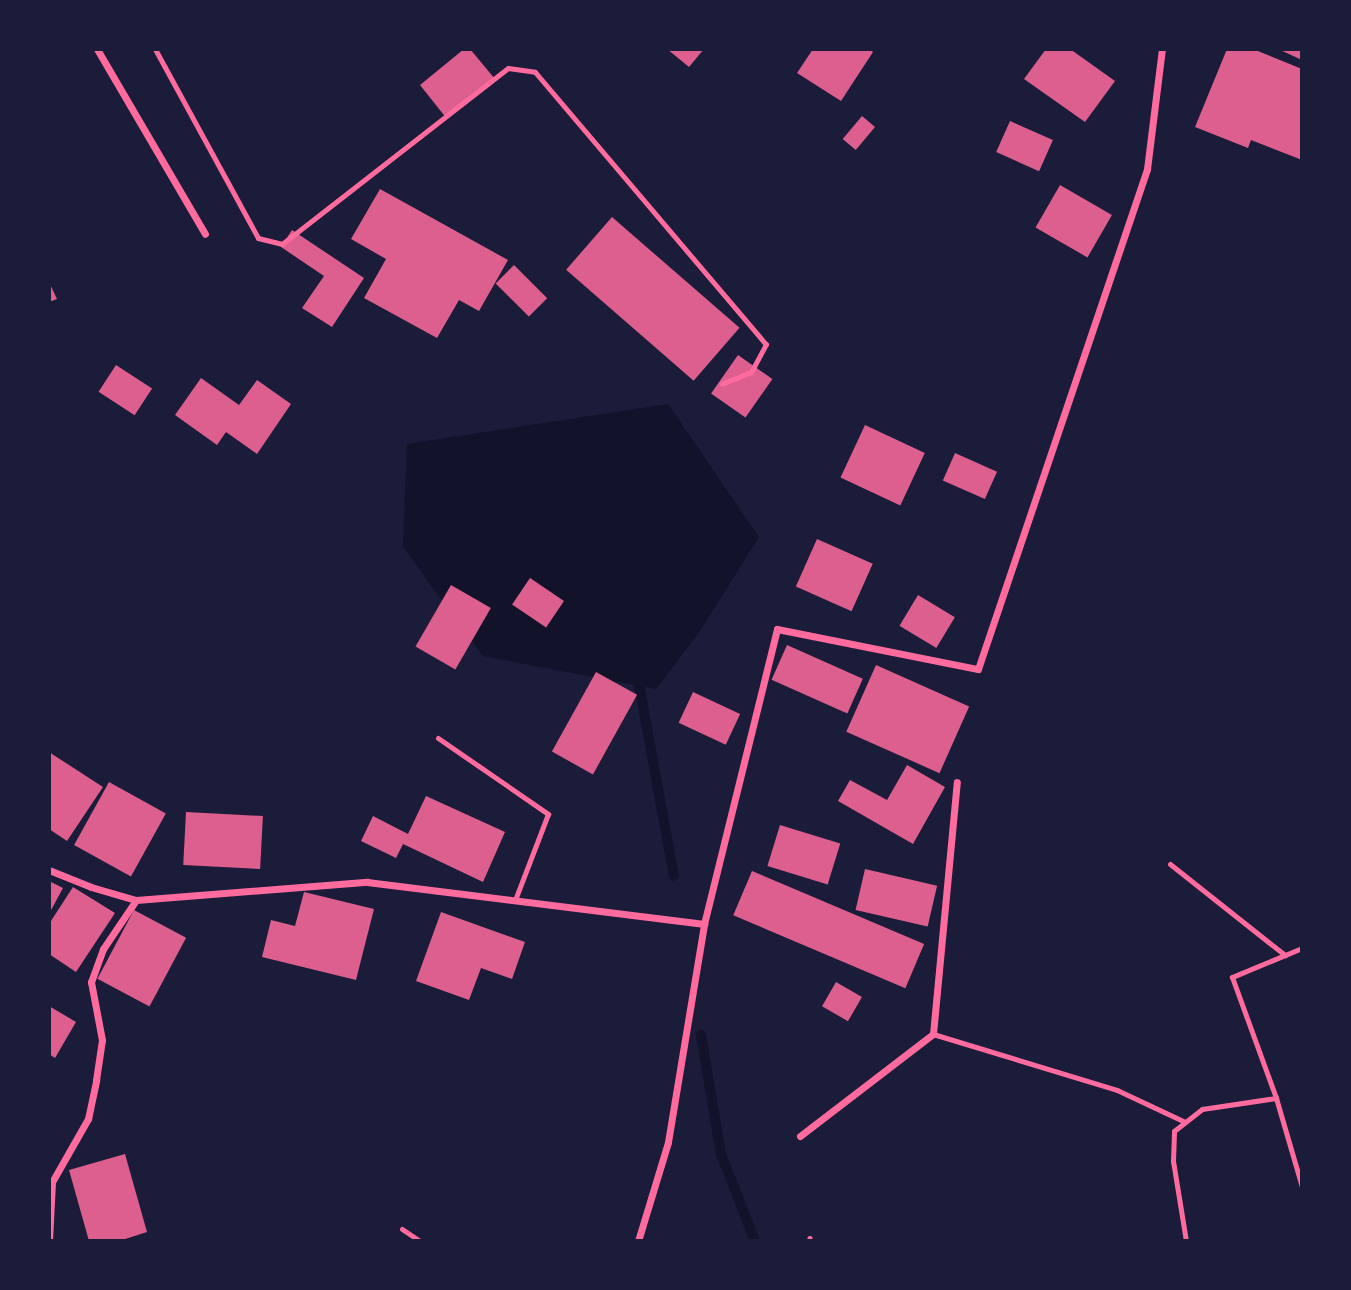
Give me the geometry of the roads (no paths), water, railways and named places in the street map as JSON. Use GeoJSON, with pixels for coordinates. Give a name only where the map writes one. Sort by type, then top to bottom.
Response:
{"type":"FeatureCollection","features":[{"type":"Feature","properties":{"kind":"street"},"geometry":{"type":"LineString","coordinates":[[97,49],[205,234]]}},
{"type":"Feature","properties":{"kind":"street"},"geometry":{"type":"LineString","coordinates":[[638,1241],[668,1142],[704,924],[777,629],[978,669],[1147,169],[1162,49]]}},
{"type":"Feature","properties":{"kind":"street"},"geometry":{"type":"LineString","coordinates":[[800,1136],[933,1034],[957,782]]}},
{"type":"Feature","properties":{"kind":"street"},"geometry":{"type":"LineString","coordinates":[[49,870],[91,887],[136,900],[367,882],[704,924]]}},
{"type":"Feature","properties":{"kind":"street"},"geometry":{"type":"LineString","coordinates":[[49,1241],[52,1182],[88,1119],[96,1080],[102,1040],[92,982],[103,949],[136,900]]}},
{"type":"Feature","properties":{"kind":"lane"},"geometry":{"type":"LineString","coordinates":[[155,49],[258,237],[282,244],[508,68],[535,72],[766,344],[751,372],[722,384]]}},
{"type":"Feature","properties":{"kind":"lane"},"geometry":{"type":"LineString","coordinates":[[438,738],[548,814],[515,900]]}},
{"type":"Feature","properties":{"kind":"lane"},"geometry":{"type":"LineString","coordinates":[[1170,864],[1285,955]]}},
{"type":"Feature","properties":{"kind":"lane"},"geometry":{"type":"LineString","coordinates":[[1302,948],[1232,977],[1276,1098],[1302,1187]]}},
{"type":"Feature","properties":{"kind":"lane"},"geometry":{"type":"LineString","coordinates":[[933,1034],[1116,1090],[1183,1121]]}},
{"type":"Feature","properties":{"kind":"lane"},"geometry":{"type":"LineString","coordinates":[[1185,1241],[1172,1146],[1174,1131],[1183,1121],[1202,1109],[1276,1098]]}},
{"type":"Feature","properties":{"kind":"lane"},"geometry":{"type":"LineString","coordinates":[[402,1230],[420,1241]]}},
{"type":"Feature","properties":{"kind":"waterway"},"geometry":{"type":"LineString","coordinates":[[637,673],[674,876]]}},
{"type":"Feature","properties":{"kind":"waterway"},"geometry":{"type":"LineString","coordinates":[[701,1035],[721,1154],[755,1241]]}}]}
